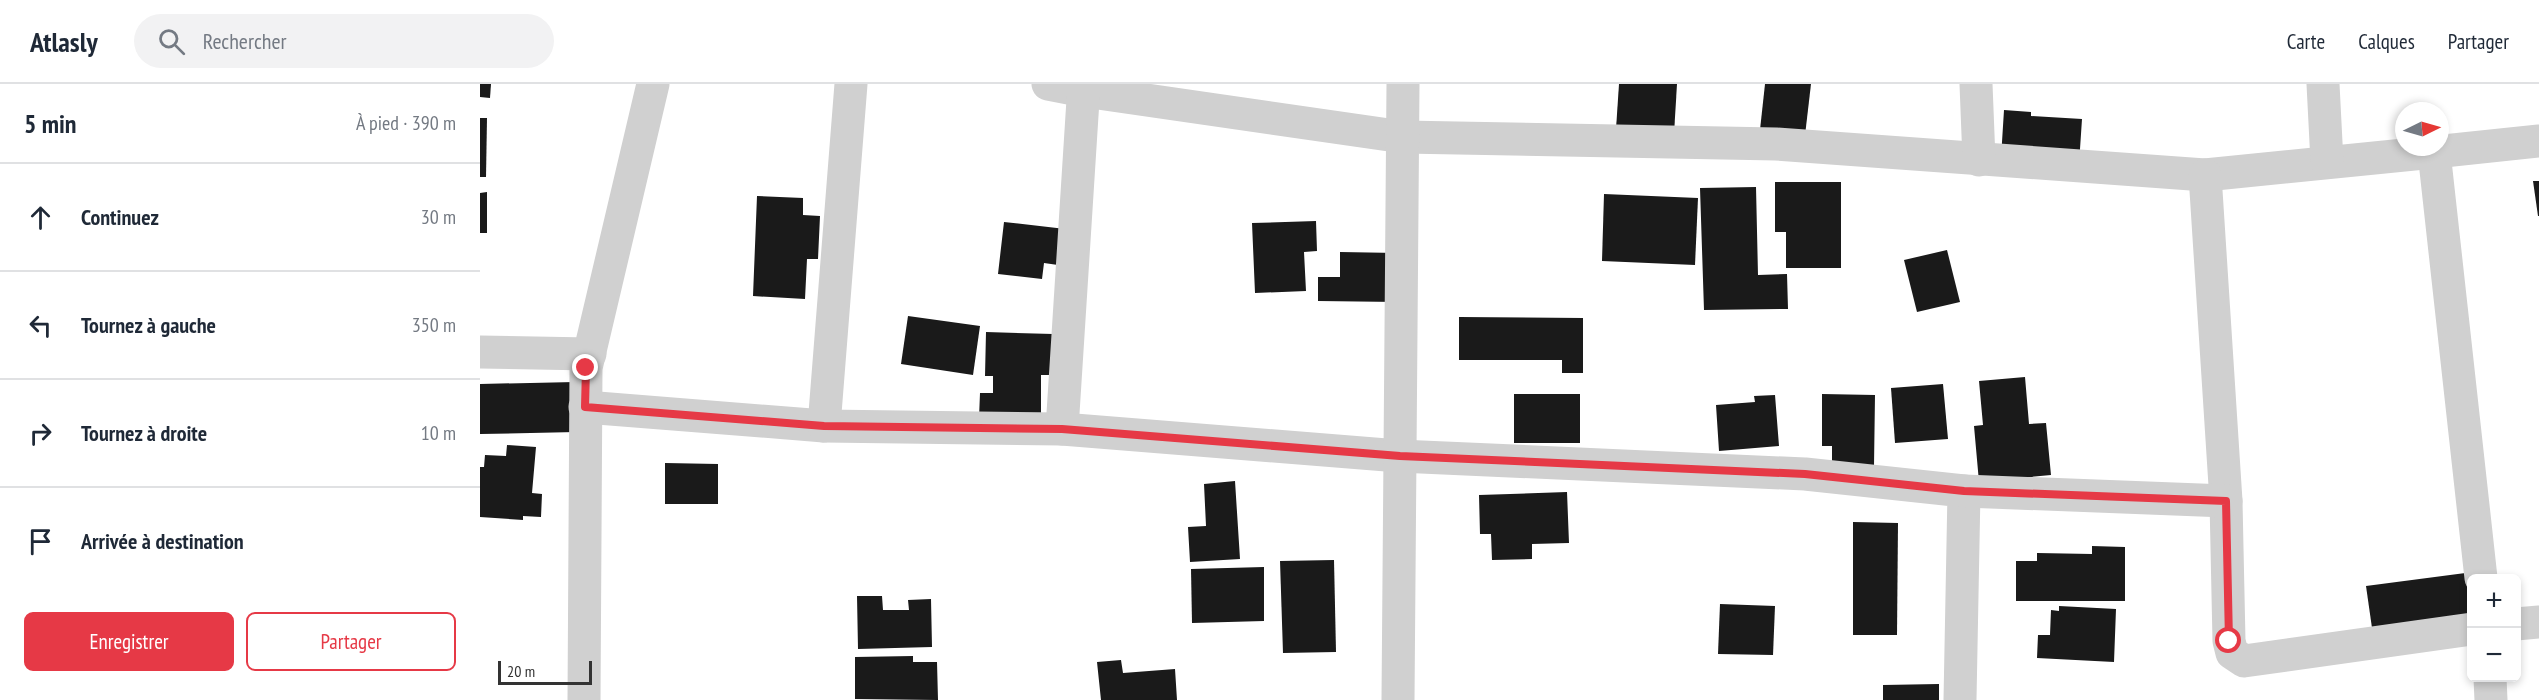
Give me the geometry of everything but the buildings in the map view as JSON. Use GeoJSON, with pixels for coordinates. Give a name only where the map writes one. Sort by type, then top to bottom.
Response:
{"type":"FeatureCollection","features":[{"type":"Feature","properties":{"kind":"street"},"geometry":{"type":"LineString","coordinates":[[584,700],[586,368],[653,84]]}},
{"type":"Feature","properties":{"kind":"street"},"geometry":{"type":"LineString","coordinates":[[824,426],[851,84]]}},
{"type":"Feature","properties":{"kind":"street"},"geometry":{"type":"LineString","coordinates":[[1048,84],[1403,137],[1776,144],[2205,175],[2395,156]]}},
{"type":"Feature","properties":{"kind":"street"},"geometry":{"type":"LineString","coordinates":[[1398,700],[1402,84]]}},
{"type":"Feature","properties":{"kind":"street"},"geometry":{"type":"LineString","coordinates":[[1976,84],[1979,160]]}},
{"type":"Feature","properties":{"kind":"street"},"geometry":{"type":"LineString","coordinates":[[2324,84],[2327,162]]}},
{"type":"Feature","properties":{"kind":"street"},"geometry":{"type":"LineString","coordinates":[[1062,429],[1084,88]]}},
{"type":"Feature","properties":{"kind":"street"},"geometry":{"type":"LineString","coordinates":[[2449,150],[2539,141]]}},
{"type":"Feature","properties":{"kind":"street"},"geometry":{"type":"LineString","coordinates":[[2434,156],[2480,574]]}},
{"type":"Feature","properties":{"kind":"street"},"geometry":{"type":"LineString","coordinates":[[2205,175],[2226,501],[2229,641],[2232,653],[2244,661],[2467,630]]}},
{"type":"Feature","properties":{"kind":"street"},"geometry":{"type":"LineString","coordinates":[[480,352],[590,354]]}},
{"type":"Feature","properties":{"kind":"street"},"geometry":{"type":"LineString","coordinates":[[585,407],[824,426],[1062,429],[1400,456],[1805,474],[1964,491],[2226,501]]}},
{"type":"Feature","properties":{"kind":"street"},"geometry":{"type":"LineString","coordinates":[[1960,700],[1964,491]]}},
{"type":"Feature","properties":{"kind":"street"},"geometry":{"type":"LineString","coordinates":[[2521,624],[2539,622]]}},
{"type":"Feature","properties":{"kind":"street"},"geometry":{"type":"LineString","coordinates":[[2490,682],[2491,700]]}},
{"type":"Feature","properties":{"kind":"route"},"geometry":{"type":"LineString","coordinates":[[586,368],[585,407],[824,426],[1062,429],[1400,456],[1805,474],[1964,491],[2226,501],[2229,641]]}}]}
